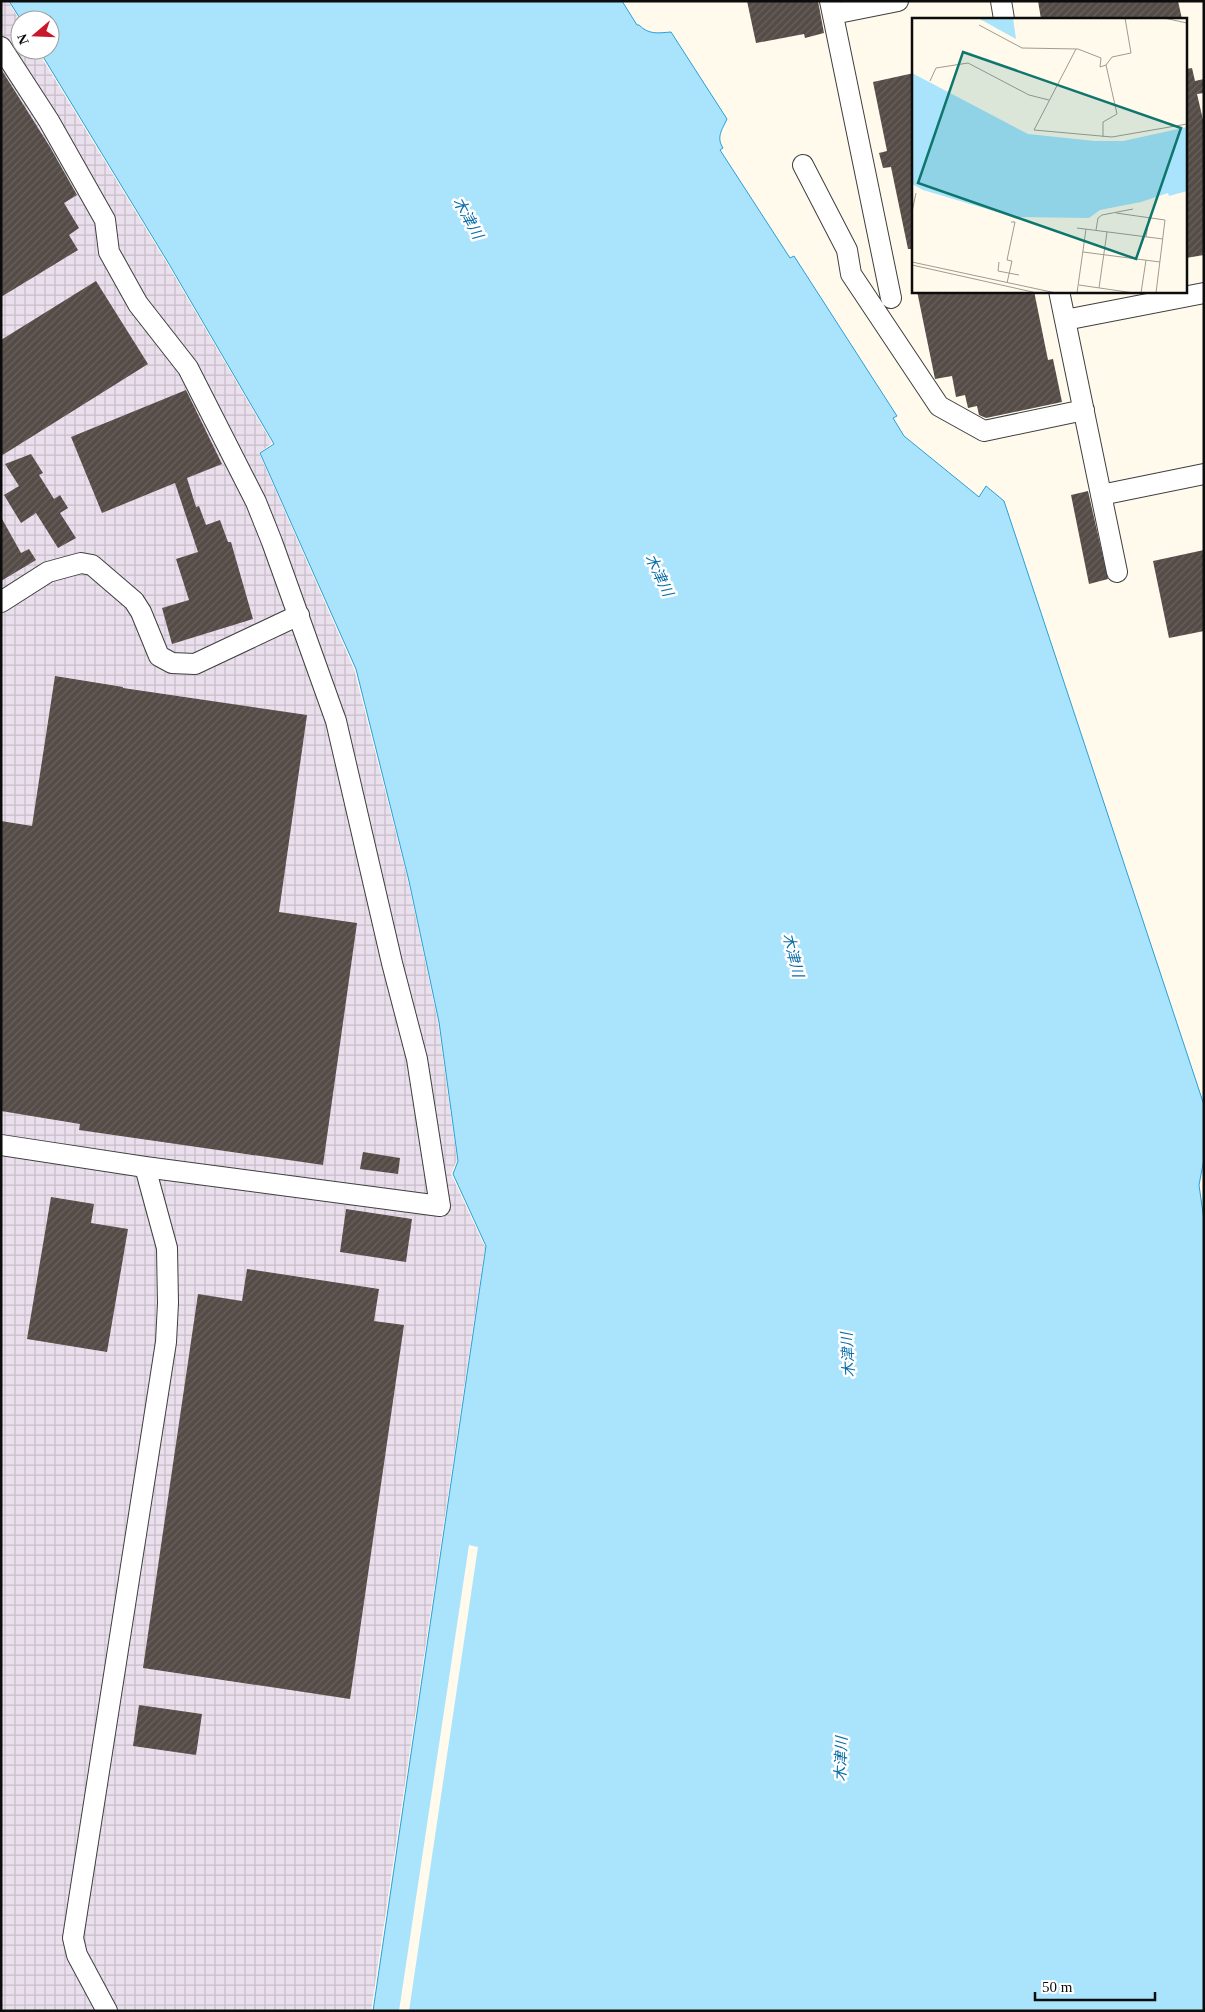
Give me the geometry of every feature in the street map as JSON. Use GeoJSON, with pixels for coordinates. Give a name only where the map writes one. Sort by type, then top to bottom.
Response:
{"type":"FeatureCollection","features":[{"type":"Feature","properties":{"kind":"lane"},"geometry":{"type":"LineString","coordinates":[[891,298],[832,8],[898,1]]}},
{"type":"Feature","properties":{"kind":"lane"},"geometry":{"type":"LineString","coordinates":[[1001,1],[1004,18]]}},
{"type":"Feature","properties":{"kind":"lane"},"geometry":{"type":"LineString","coordinates":[[1,47],[49,122],[105,220],[109,252],[138,304],[188,368],[256,502],[299,615],[336,721],[392,963],[417,1059],[440,1206],[145,1167],[1,1145]]}},
{"type":"Feature","properties":{"kind":"lane"},"geometry":{"type":"LineString","coordinates":[[803,165],[847,250],[851,274],[939,406],[984,431],[1084,410]]}},
{"type":"Feature","properties":{"kind":"lane"},"geometry":{"type":"LineString","coordinates":[[1060,292],[1117,572]]}},
{"type":"Feature","properties":{"kind":"lane"},"geometry":{"type":"LineString","coordinates":[[1065,320],[1204,293]]}},
{"type":"Feature","properties":{"kind":"lane"},"geometry":{"type":"LineString","coordinates":[[1101,495],[1204,474]]}},
{"type":"Feature","properties":{"kind":"lane"},"geometry":{"type":"LineString","coordinates":[[1,602],[48,572],[81,563],[92,564],[134,601],[141,612],[159,656],[172,663],[195,664],[299,615]]}},
{"type":"Feature","properties":{"kind":"lane"},"geometry":{"type":"LineString","coordinates":[[107,2011],[77,1955],[72,1938],[166,1342],[167,1248],[145,1167]]}},
{"type":"Feature","properties":{"kind":"shaded area"},"geometry":{"type":"Polygon","coordinates":[[[1,1],[8,1],[13,10],[10,10],[10,60],[43,60],[168,265],[272,443],[259,453],[354,669],[408,881],[438,1022],[457,1160],[451,1174],[485,1247],[371,2011],[1,2011],[1,1]]]}},
{"type":"Feature","properties":{"kind":"water","name":"木津川"},"geometry":{"type":"Polygon","coordinates":[[[9,1],[622,1],[637,25],[650,32],[671,32],[727,119],[720,134],[723,148],[720,150],[790,258],[794,256],[897,416],[893,418],[904,436],[979,497],[986,486],[1004,501],[1204,1105],[1204,1159],[1199,1185],[1204,1220],[1204,2011],[373,2011],[486,1246],[453,1174],[458,1161],[439,1022],[409,881],[356,669],[260,453],[274,444],[169,264],[45,60],[60,60],[60,10],[15,10],[9,1]]]}},
{"type":"Feature","properties":{"kind":"pier"},"geometry":{"type":"Polygon","coordinates":[[[469,1545],[478,1547],[409,2011],[399,2011],[469,1545]]]}},
{"type":"Feature","properties":{"kind":"building"},"geometry":{"type":"Polygon","coordinates":[[[747,1],[818,1],[824,33],[805,38],[804,34],[756,43],[747,1]]]}},
{"type":"Feature","properties":{"kind":"building"},"geometry":{"type":"Polygon","coordinates":[[[1038,1],[1178,1],[1182,18],[1041,18],[1038,1]]]}},
{"type":"Feature","properties":{"kind":"building"},"geometry":{"type":"Polygon","coordinates":[[[1192,68],[1195,81],[1204,79],[1204,93],[1197,94],[1204,124],[1204,255],[1188,258],[1188,69],[1192,68]]]}},
{"type":"Feature","properties":{"kind":"building"},"geometry":{"type":"Polygon","coordinates":[[[1,69],[50,147],[77,195],[64,203],[79,228],[69,235],[78,250],[1,297],[1,69]]]}},
{"type":"Feature","properties":{"kind":"building"},"geometry":{"type":"Polygon","coordinates":[[[912,73],[912,249],[908,249],[891,167],[883,168],[879,153],[887,151],[873,82],[912,73]]]}},
{"type":"Feature","properties":{"kind":"building"},"geometry":{"type":"Polygon","coordinates":[[[96,281],[148,364],[1,456],[1,340],[96,281]]]}},
{"type":"Feature","properties":{"kind":"building"},"geometry":{"type":"Polygon","coordinates":[[[917,292],[1034,292],[1048,360],[1053,359],[1062,402],[986,418],[979,415],[977,406],[968,408],[965,395],[956,397],[952,376],[935,379],[917,292]]]}},
{"type":"Feature","properties":{"kind":"building"},"geometry":{"type":"Polygon","coordinates":[[[186,390],[222,464],[187,478],[196,507],[199,506],[206,525],[220,520],[228,542],[231,542],[253,619],[172,644],[162,608],[189,600],[176,559],[198,552],[175,483],[102,513],[71,437],[186,390]]]}},
{"type":"Feature","properties":{"kind":"building"},"geometry":{"type":"Polygon","coordinates":[[[31,454],[43,473],[39,475],[54,499],[60,495],[68,508],[60,513],[76,538],[58,548],[36,513],[21,523],[4,495],[19,486],[5,464],[31,454]]]}},
{"type":"Feature","properties":{"kind":"building"},"geometry":{"type":"Polygon","coordinates":[[[1088,491],[1108,579],[1089,584],[1071,495],[1088,491]]]}},
{"type":"Feature","properties":{"kind":"building"},"geometry":{"type":"Polygon","coordinates":[[[1,517],[21,553],[29,549],[36,560],[1,581],[1,517]]]}},
{"type":"Feature","properties":{"kind":"building"},"geometry":{"type":"Polygon","coordinates":[[[1204,550],[1204,631],[1169,638],[1153,561],[1204,550]]]}},
{"type":"Feature","properties":{"kind":"building"},"geometry":{"type":"Polygon","coordinates":[[[55,676],[307,715],[279,912],[357,923],[323,1165],[79,1130],[80,1124],[1,1111],[1,821],[32,826],[55,676]]]}},
{"type":"Feature","properties":{"kind":"building"},"geometry":{"type":"Polygon","coordinates":[[[363,1152],[400,1158],[398,1174],[360,1169],[363,1152]]]}},
{"type":"Feature","properties":{"kind":"building"},"geometry":{"type":"Polygon","coordinates":[[[51,1197],[94,1204],[91,1223],[128,1229],[107,1352],[27,1339],[51,1197]]]}},
{"type":"Feature","properties":{"kind":"building"},"geometry":{"type":"Polygon","coordinates":[[[346,1209],[412,1219],[406,1262],[340,1252],[346,1209]]]}},
{"type":"Feature","properties":{"kind":"building"},"geometry":{"type":"Polygon","coordinates":[[[247,1269],[379,1289],[374,1321],[404,1325],[350,1699],[143,1668],[198,1294],[242,1301],[247,1269]]]}},
{"type":"Feature","properties":{"kind":"building"},"geometry":{"type":"Polygon","coordinates":[[[139,1705],[202,1714],[196,1755],[133,1746],[139,1705]]]}}]}
